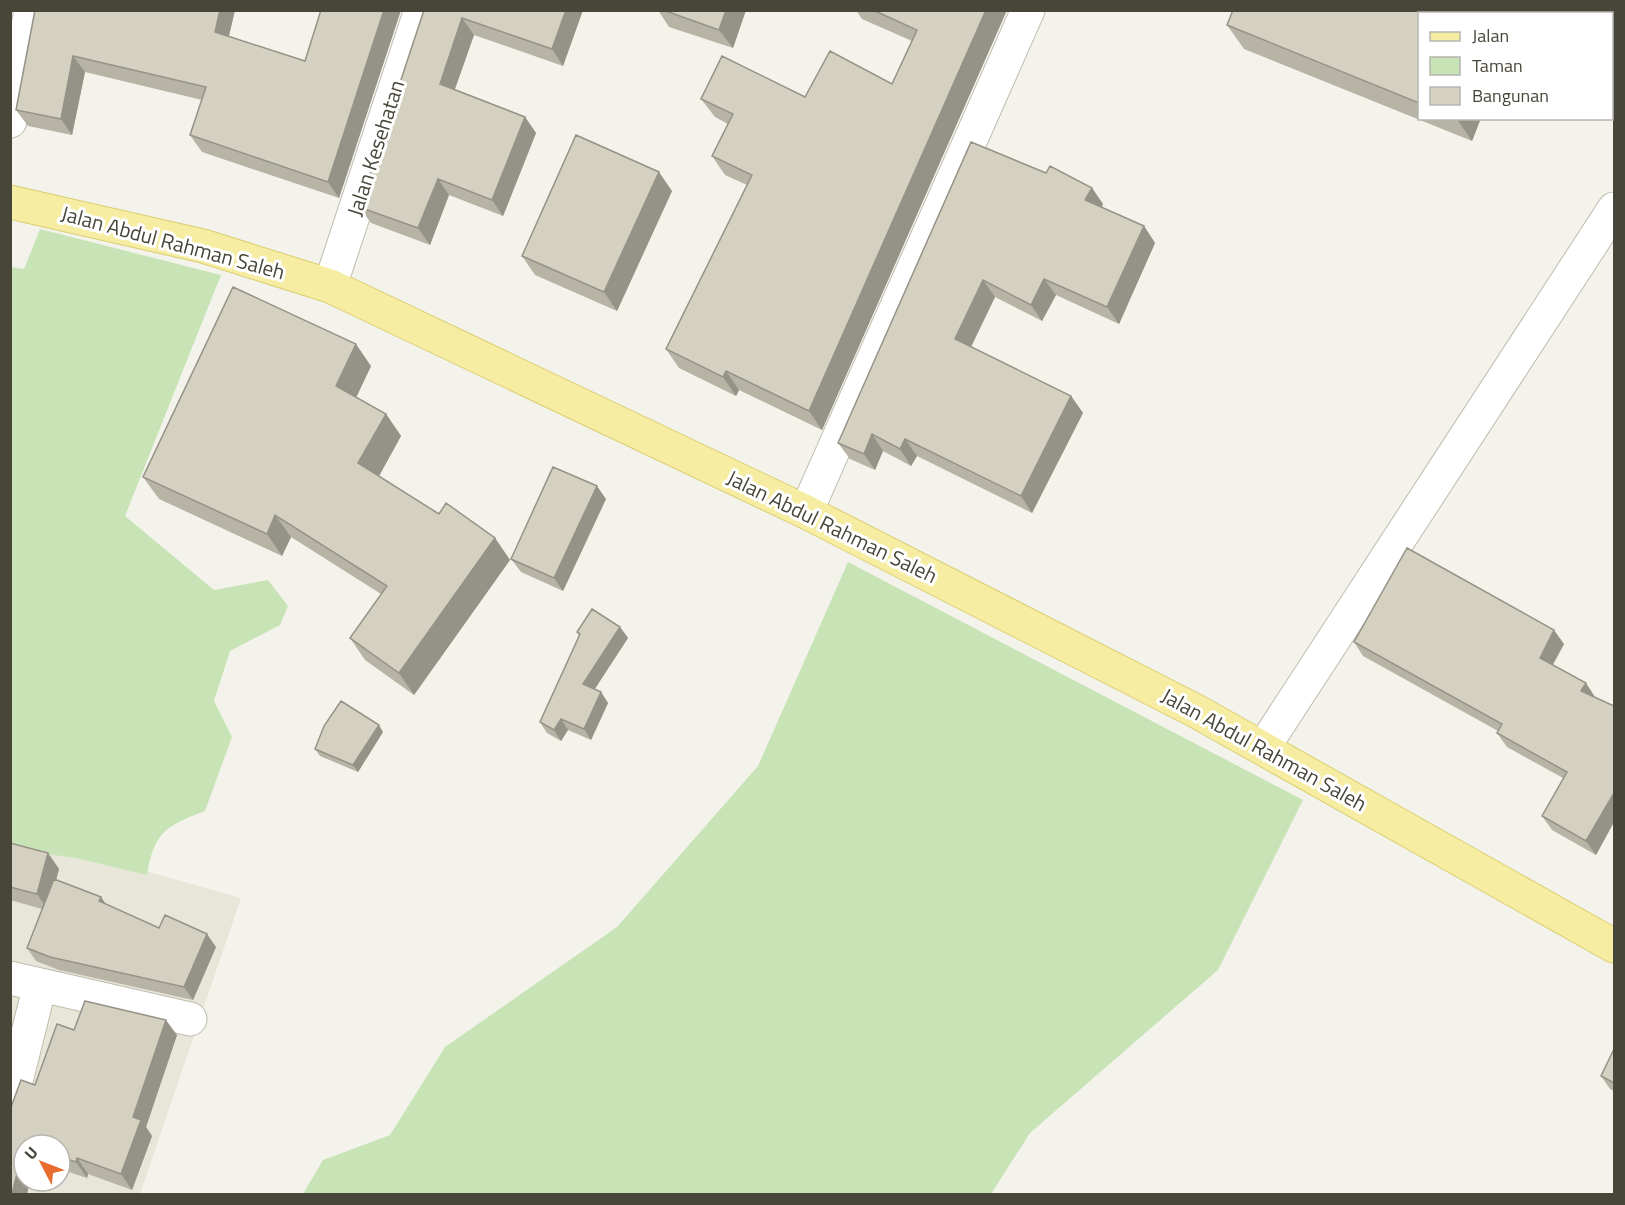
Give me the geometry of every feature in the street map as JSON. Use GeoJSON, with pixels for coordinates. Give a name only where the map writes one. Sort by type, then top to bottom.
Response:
{"type":"FeatureCollection","features":[{"type":"Feature","properties":{"kind":"main road","name":"Jalan Abdul Rahman Saleh"},"geometry":{"type":"LineString","coordinates":[[10,202],[203,246],[330,286],[806,512],[1196,711],[1614,946]]}},
{"type":"Feature","properties":{"kind":"street"},"geometry":{"type":"LineString","coordinates":[[10,121],[31,10]]}},
{"type":"Feature","properties":{"kind":"street","name":"Jalan Kesehatan"},"geometry":{"type":"LineString","coordinates":[[330,286],[421,10]]}},
{"type":"Feature","properties":{"kind":"street"},"geometry":{"type":"LineString","coordinates":[[806,512],[1028,10]]}},
{"type":"Feature","properties":{"kind":"street"},"geometry":{"type":"LineString","coordinates":[[1263,748],[1614,209]]}},
{"type":"Feature","properties":{"kind":"street"},"geometry":{"type":"LineString","coordinates":[[10,1105],[26,981],[190,1019]]}},
{"type":"Feature","properties":{"kind":"shaded area"},"geometry":{"type":"Polygon","coordinates":[[[11,842],[78,852],[241,898],[140,1194],[11,1194],[11,842]]]}},
{"type":"Feature","properties":{"kind":"green space"},"geometry":{"type":"Polygon","coordinates":[[[40,229],[221,275],[125,516],[214,590],[268,580],[288,606],[280,625],[230,651],[214,701],[232,737],[205,811],[180,821],[164,832],[154,849],[147,875],[76,858],[11,849],[10,267],[24,269],[40,229]]]}},
{"type":"Feature","properties":{"kind":"green space"},"geometry":{"type":"Polygon","coordinates":[[[848,562],[1303,800],[1218,970],[1030,1133],[991,1194],[303,1194],[323,1160],[390,1135],[445,1047],[617,927],[758,766],[848,562]]]}},
{"type":"Feature","properties":{"kind":"building"},"geometry":{"type":"Polygon","coordinates":[[[35,10],[220,10],[215,32],[305,61],[321,10],[384,10],[328,182],[190,135],[206,87],[73,56],[61,119],[16,110],[35,10]]]}},
{"type":"Feature","properties":{"kind":"building"},"geometry":{"type":"Polygon","coordinates":[[[424,10],[566,10],[552,49],[462,18],[440,84],[525,117],[492,200],[438,179],[418,228],[359,207],[424,10]]]}},
{"type":"Feature","properties":{"kind":"building"},"geometry":{"type":"Polygon","coordinates":[[[663,10],[726,10],[719,30],[663,10]]]}},
{"type":"Feature","properties":{"kind":"building"},"geometry":{"type":"Polygon","coordinates":[[[873,10],[986,10],[809,411],[726,371],[723,377],[666,349],[752,175],[712,156],[733,114],[701,99],[722,56],[805,97],[830,51],[892,84],[917,30],[873,10]]]}},
{"type":"Feature","properties":{"kind":"building"},"geometry":{"type":"Polygon","coordinates":[[[1233,10],[1499,10],[1498,12],[1418,12],[1418,103],[1227,25],[1233,10]]]}},
{"type":"Feature","properties":{"kind":"building"},"geometry":{"type":"Polygon","coordinates":[[[576,135],[659,172],[604,292],[522,256],[576,135]]]}},
{"type":"Feature","properties":{"kind":"building"},"geometry":{"type":"Polygon","coordinates":[[[971,142],[1046,173],[1050,166],[1092,188],[1085,200],[1144,226],[1107,307],[1044,279],[1031,305],[983,280],[955,339],[1071,396],[1021,496],[905,439],[900,449],[872,434],[864,454],[838,443],[971,142]]]}},
{"type":"Feature","properties":{"kind":"building"},"geometry":{"type":"Polygon","coordinates":[[[233,287],[356,344],[336,386],[386,414],[358,463],[439,514],[446,503],[495,538],[399,673],[350,638],[387,586],[275,515],[267,534],[143,477],[233,287]]]}},
{"type":"Feature","properties":{"kind":"building"},"geometry":{"type":"Polygon","coordinates":[[[553,467],[597,486],[554,578],[511,559],[553,467]]]}},
{"type":"Feature","properties":{"kind":"building"},"geometry":{"type":"Polygon","coordinates":[[[1407,548],[1554,630],[1540,658],[1586,683],[1581,691],[1614,706],[1614,793],[1586,841],[1542,816],[1567,772],[1497,733],[1502,724],[1354,642],[1407,548]]]}},
{"type":"Feature","properties":{"kind":"building"},"geometry":{"type":"Polygon","coordinates":[[[592,609],[620,627],[583,684],[601,692],[584,729],[561,719],[554,730],[540,722],[580,634],[577,632],[592,609]]]}},
{"type":"Feature","properties":{"kind":"building"},"geometry":{"type":"Polygon","coordinates":[[[341,701],[379,725],[353,765],[315,749],[324,726],[341,701]]]}},
{"type":"Feature","properties":{"kind":"building"},"geometry":{"type":"Polygon","coordinates":[[[10,843],[48,853],[37,894],[10,887],[10,843]]]}},
{"type":"Feature","properties":{"kind":"building"},"geometry":{"type":"Polygon","coordinates":[[[54,879],[101,897],[99,901],[159,928],[165,915],[207,934],[184,987],[50,957],[27,948],[54,879]]]}},
{"type":"Feature","properties":{"kind":"building"},"geometry":{"type":"Polygon","coordinates":[[[85,1001],[166,1020],[133,1117],[141,1120],[121,1174],[77,1158],[76,1162],[72,1161],[72,1133],[12,1133],[12,1193],[10,1194],[10,1110],[21,1080],[35,1085],[57,1024],[74,1030],[85,1001]]]}},
{"type":"Feature","properties":{"kind":"building"},"geometry":{"type":"Polygon","coordinates":[[[1614,1049],[1614,1083],[1601,1076],[1614,1049]]]}}]}
